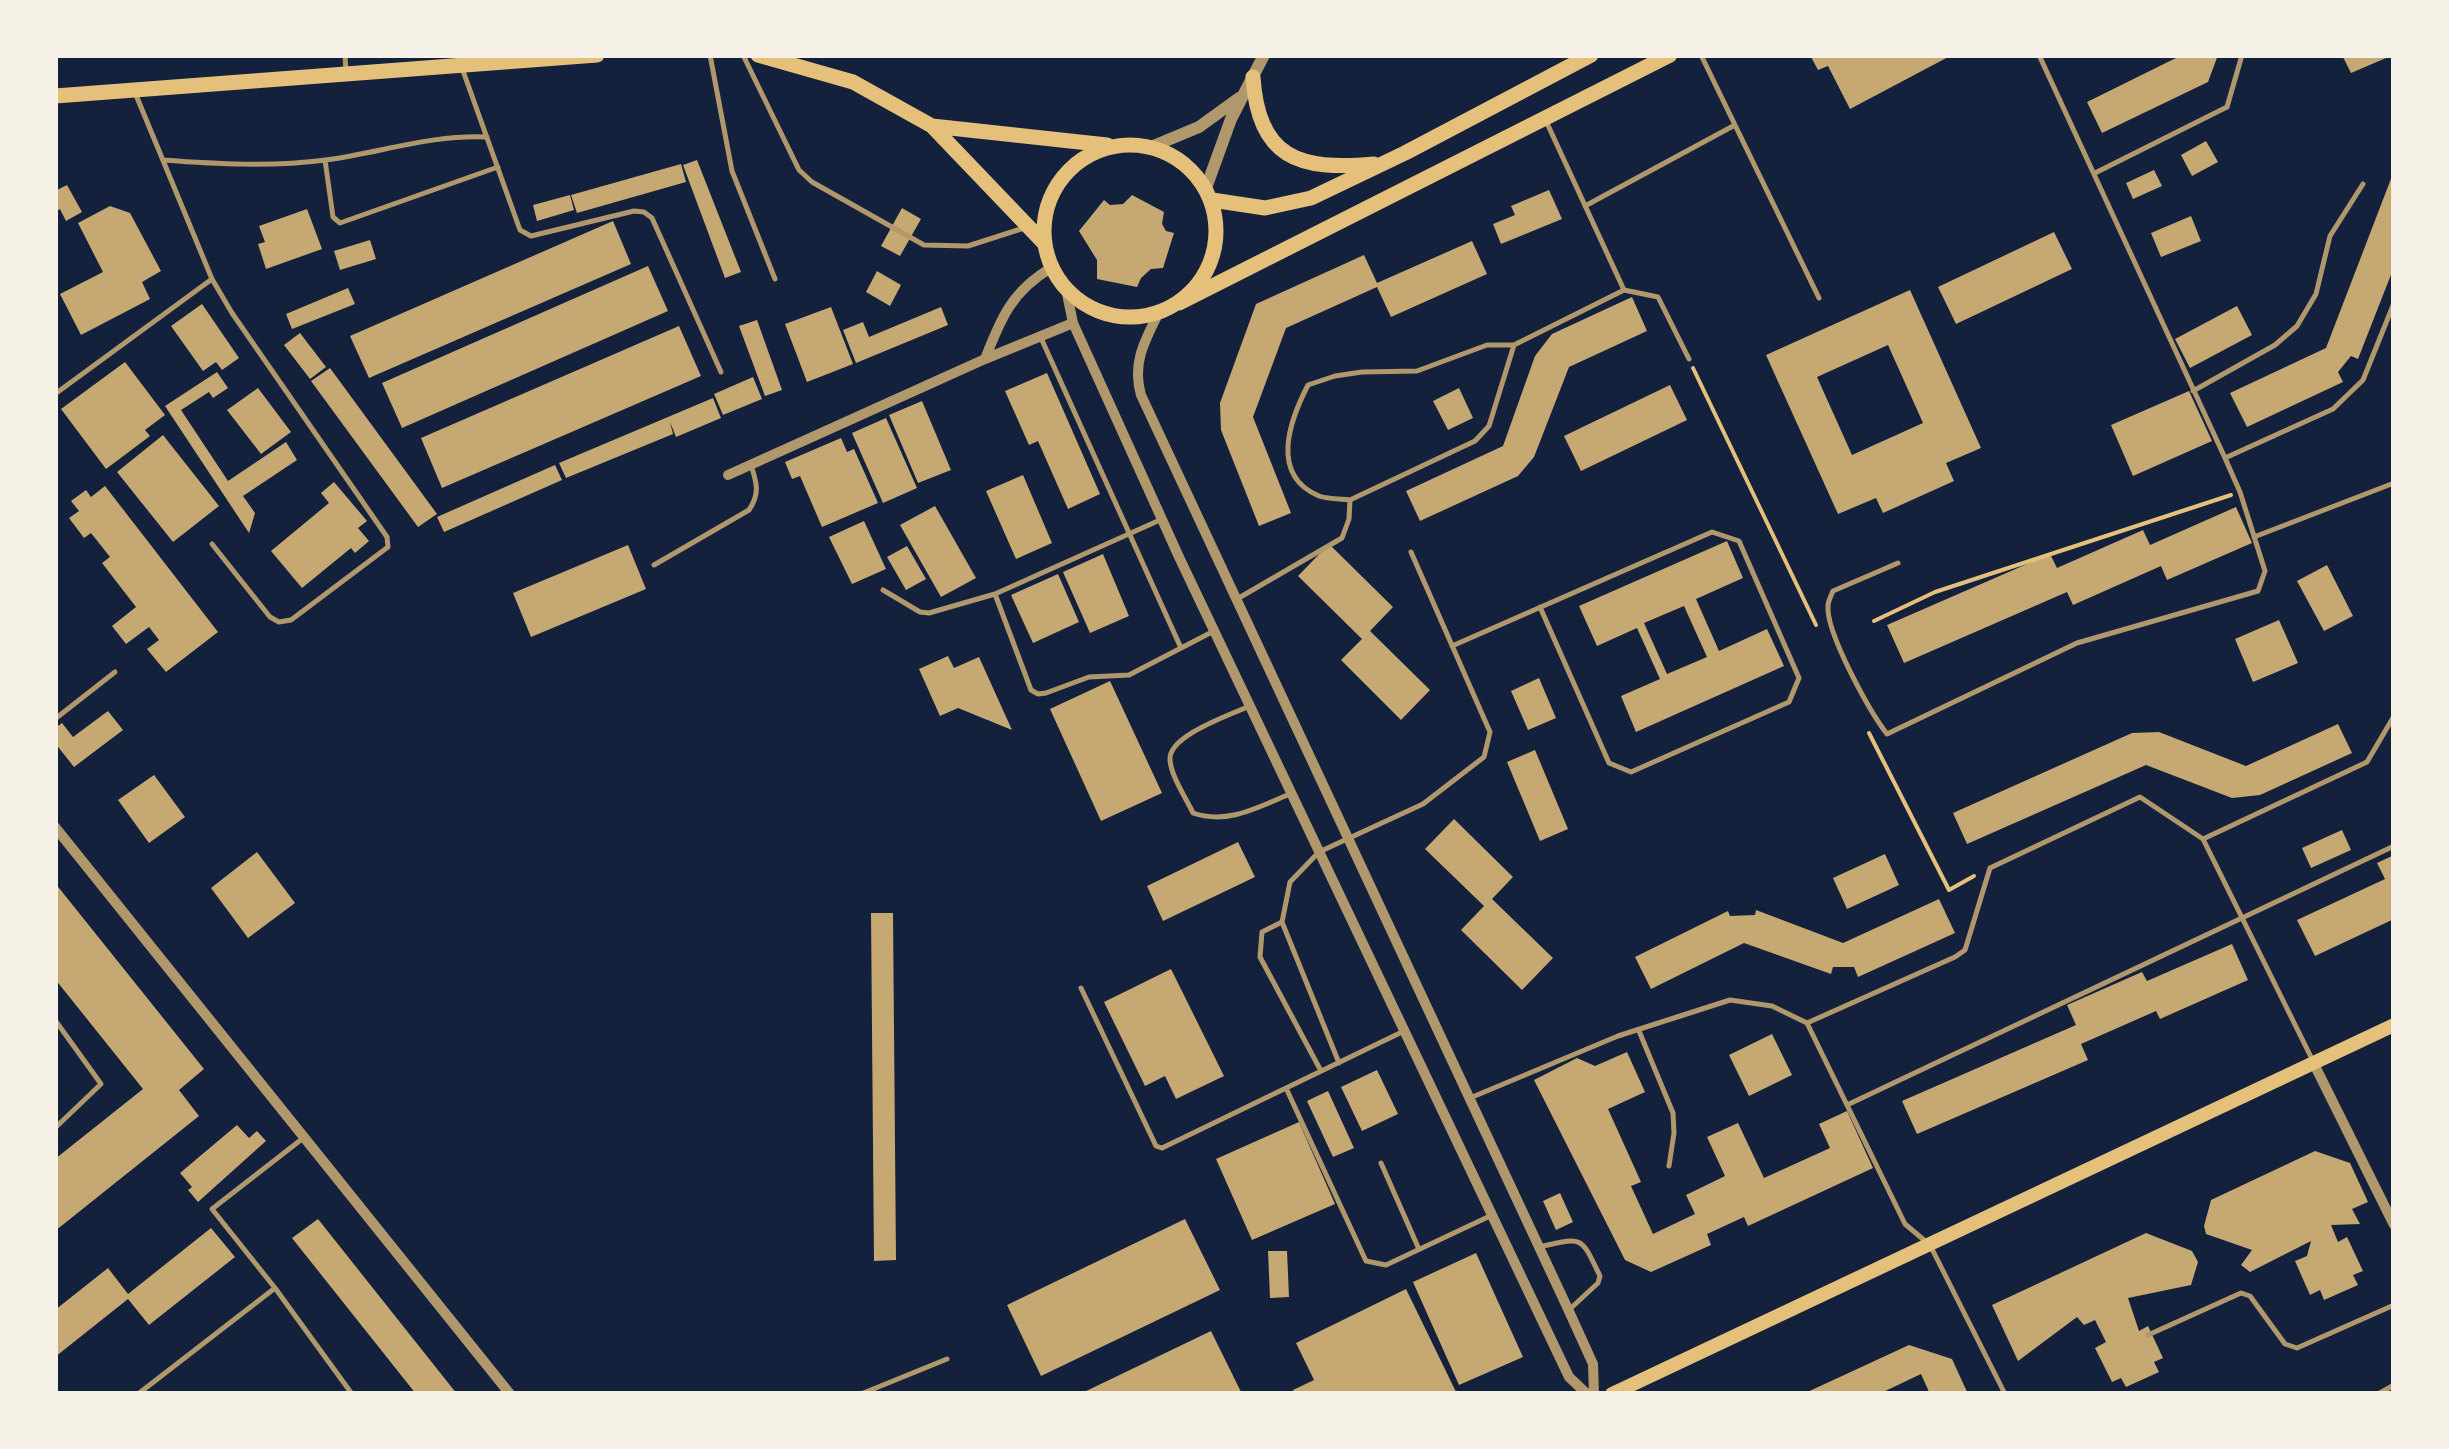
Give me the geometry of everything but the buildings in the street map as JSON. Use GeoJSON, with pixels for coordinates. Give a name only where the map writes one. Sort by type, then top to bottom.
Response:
{"type":"FeatureCollection","features":[{"type":"Feature","properties":{"kind":"highway"},"geometry":{"type":"LineString","coordinates":[[55,96],[597,55]]}},
{"type":"Feature","properties":{"kind":"highway"},"geometry":{"type":"LineString","coordinates":[[758,55],[853,82],[932,126],[1044,243]]}},
{"type":"Feature","properties":{"kind":"highway"},"geometry":{"type":"LineString","coordinates":[[1209,194],[1265,208],[1311,198],[1591,55]]}},
{"type":"Feature","properties":{"kind":"highway"},"geometry":{"type":"LineString","coordinates":[[1112,146],[1074,165],[1059,182],[1049,200],[1044,243],[1051,268],[1066,289],[1085,305],[1108,315],[1133,318],[1158,314],[1670,55]]}},
{"type":"Feature","properties":{"kind":"highway"},"geometry":{"type":"LineString","coordinates":[[1253,77],[1256,112],[1264,133],[1280,150],[1310,163],[1332,166],[1383,164]]}},
{"type":"Feature","properties":{"kind":"highway"},"geometry":{"type":"LineString","coordinates":[[932,126],[1151,147],[1173,156],[1192,170],[1209,194],[1217,223],[1216,246],[1203,278],[1179,303]]}},
{"type":"Feature","properties":{"kind":"main road"},"geometry":{"type":"LineString","coordinates":[[1612,1394],[2394,1025]]}},
{"type":"Feature","properties":{"kind":"street"},"geometry":{"type":"LineString","coordinates":[[1209,194],[1240,97],[1264,55]]}},
{"type":"Feature","properties":{"kind":"street"},"geometry":{"type":"LineString","coordinates":[[1151,147],[1198,127],[1240,97]]}},
{"type":"Feature","properties":{"kind":"street"},"geometry":{"type":"LineString","coordinates":[[984,359],[1017,294],[1051,268]]}},
{"type":"Feature","properties":{"kind":"street"},"geometry":{"type":"LineString","coordinates":[[1066,289],[1073,323],[1214,631],[1569,1377],[1587,1394]]}},
{"type":"Feature","properties":{"kind":"street"},"geometry":{"type":"LineString","coordinates":[[1158,314],[1139,354],[1136,376],[1140,396],[1593,1364],[1594,1394]]}},
{"type":"Feature","properties":{"kind":"street"},"geometry":{"type":"LineString","coordinates":[[728,475],[1073,323]]}},
{"type":"Feature","properties":{"kind":"street"},"geometry":{"type":"LineString","coordinates":[[55,827],[510,1394]]}},
{"type":"Feature","properties":{"kind":"street"},"geometry":{"type":"LineString","coordinates":[[2313,1062],[2394,1225]]}},
{"type":"Feature","properties":{"kind":"lane"},"geometry":{"type":"LineString","coordinates":[[345,55],[346,74]]}},
{"type":"Feature","properties":{"kind":"lane"},"geometry":{"type":"LineString","coordinates":[[710,55],[732,170],[775,278]]}},
{"type":"Feature","properties":{"kind":"lane"},"geometry":{"type":"LineString","coordinates":[[743,55],[799,170],[812,182],[924,245],[968,246],[1028,226]]}},
{"type":"Feature","properties":{"kind":"lane"},"geometry":{"type":"LineString","coordinates":[[1701,55],[1819,298]]}},
{"type":"Feature","properties":{"kind":"lane"},"geometry":{"type":"LineString","coordinates":[[1898,563],[1833,591],[1828,608],[1840,647],[1873,715],[1887,734],[2077,643],[2258,591],[2266,570],[2240,492],[2039,55]]}},
{"type":"Feature","properties":{"kind":"lane"},"geometry":{"type":"LineString","coordinates":[[2094,173],[2227,108],[2242,55]]}},
{"type":"Feature","properties":{"kind":"lane"},"geometry":{"type":"LineString","coordinates":[[461,65],[520,230],[530,236],[634,211],[644,212],[652,218],[721,372]]}},
{"type":"Feature","properties":{"kind":"lane"},"geometry":{"type":"LineString","coordinates":[[132,88],[212,279],[387,537],[388,547],[291,620],[280,622],[270,618],[212,544]]}},
{"type":"Feature","properties":{"kind":"lane"},"geometry":{"type":"LineString","coordinates":[[1544,117],[1624,290]]}},
{"type":"Feature","properties":{"kind":"lane"},"geometry":{"type":"LineString","coordinates":[[1585,206],[1734,125]]}},
{"type":"Feature","properties":{"kind":"lane"},"geometry":{"type":"LineString","coordinates":[[163,160],[218,164],[324,160],[389,147],[487,137]]}},
{"type":"Feature","properties":{"kind":"lane"},"geometry":{"type":"LineString","coordinates":[[324,160],[333,217],[340,222],[498,166]]}},
{"type":"Feature","properties":{"kind":"lane"},"geometry":{"type":"LineString","coordinates":[[2194,390],[2276,345],[2297,326],[2316,294],[2330,236],[2363,184]]}},
{"type":"Feature","properties":{"kind":"lane"},"geometry":{"type":"LineString","coordinates":[[55,394],[212,279]]}},
{"type":"Feature","properties":{"kind":"lane"},"geometry":{"type":"LineString","coordinates":[[1514,345],[1489,426],[1475,441],[1350,500],[1319,496],[1300,482],[1285,452],[1295,411],[1308,386],[1335,376],[1417,372],[1486,345],[1514,345],[1624,290],[1658,297],[1689,359]]}},
{"type":"Feature","properties":{"kind":"lane"},"geometry":{"type":"LineString","coordinates":[[2224,458],[2333,409],[2363,380],[2394,303]]}},
{"type":"Feature","properties":{"kind":"lane"},"geometry":{"type":"LineString","coordinates":[[1041,338],[1132,532],[1181,648]]}},
{"type":"Feature","properties":{"kind":"lane"},"geometry":{"type":"LineString","coordinates":[[654,565],[749,510],[756,500],[758,485],[751,465]]}},
{"type":"Feature","properties":{"kind":"lane"},"geometry":{"type":"LineString","coordinates":[[2254,537],[2394,484]]}},
{"type":"Feature","properties":{"kind":"lane"},"geometry":{"type":"LineString","coordinates":[[1237,599],[1342,538],[1350,500]]}},
{"type":"Feature","properties":{"kind":"lane"},"geometry":{"type":"LineString","coordinates":[[883,590],[920,612],[929,613],[995,594],[1162,519]]}},
{"type":"Feature","properties":{"kind":"lane"},"geometry":{"type":"LineString","coordinates":[[1452,646],[1540,607],[1712,532],[1738,541],[1799,678],[1789,702],[1631,772],[1609,763],[1540,607]]}},
{"type":"Feature","properties":{"kind":"lane"},"geometry":{"type":"LineString","coordinates":[[1339,1062],[1282,922],[1290,882],[1319,852],[1424,804],[1484,756],[1490,732],[1411,552]]}},
{"type":"Feature","properties":{"kind":"lane"},"geometry":{"type":"LineString","coordinates":[[995,594],[1031,690],[1038,694],[1090,676],[1129,675],[1214,631]]}},
{"type":"Feature","properties":{"kind":"lane"},"geometry":{"type":"LineString","coordinates":[[55,719],[115,672]]}},
{"type":"Feature","properties":{"kind":"lane"},"geometry":{"type":"LineString","coordinates":[[1250,706],[1182,738],[1172,749],[1170,762],[1193,812],[1208,818],[1240,815],[1292,793]]}},
{"type":"Feature","properties":{"kind":"lane"},"geometry":{"type":"LineString","coordinates":[[2203,839],[2366,762],[2394,716]]}},
{"type":"Feature","properties":{"kind":"lane"},"geometry":{"type":"LineString","coordinates":[[1807,1023],[1955,957],[1965,950],[1990,868],[2140,797],[2203,839],[2313,1062]]}},
{"type":"Feature","properties":{"kind":"lane"},"geometry":{"type":"LineString","coordinates":[[1847,1105],[2394,846]]}},
{"type":"Feature","properties":{"kind":"lane"},"geometry":{"type":"LineString","coordinates":[[1282,922],[1262,932],[1260,956],[1322,1071]]}},
{"type":"Feature","properties":{"kind":"lane"},"geometry":{"type":"LineString","coordinates":[[1081,988],[1156,1146],[1162,1148],[1405,1031]]}},
{"type":"Feature","properties":{"kind":"lane"},"geometry":{"type":"LineString","coordinates":[[1470,1098],[1618,1036],[1730,1000],[1772,1006],[1807,1023],[1905,1224],[1930,1244],[2006,1394]]}},
{"type":"Feature","properties":{"kind":"lane"},"geometry":{"type":"LineString","coordinates":[[55,1020],[101,1084],[55,1128]]}},
{"type":"Feature","properties":{"kind":"lane"},"geometry":{"type":"LineString","coordinates":[[1639,1032],[1673,1113],[1669,1166]]}},
{"type":"Feature","properties":{"kind":"lane"},"geometry":{"type":"LineString","coordinates":[[1286,1088],[1366,1261],[1386,1265],[1492,1215]]}},
{"type":"Feature","properties":{"kind":"lane"},"geometry":{"type":"LineString","coordinates":[[304,1138],[212,1208],[352,1394]]}},
{"type":"Feature","properties":{"kind":"lane"},"geometry":{"type":"LineString","coordinates":[[1381,1163],[1419,1248]]}},
{"type":"Feature","properties":{"kind":"lane"},"geometry":{"type":"LineString","coordinates":[[1539,1247],[1576,1239],[1584,1242],[1600,1276],[1598,1283],[1568,1310]]}},
{"type":"Feature","properties":{"kind":"lane"},"geometry":{"type":"LineString","coordinates":[[138,1394],[275,1288]]}},
{"type":"Feature","properties":{"kind":"lane"},"geometry":{"type":"LineString","coordinates":[[2148,1335],[2241,1293],[2250,1296],[2285,1344],[2298,1348],[2394,1305]]}},
{"type":"Feature","properties":{"kind":"lane"},"geometry":{"type":"LineString","coordinates":[[861,1394],[947,1359]]}},
{"type":"Feature","properties":{"kind":"lane"},"geometry":{"type":"LineString","coordinates":[[2378,1394],[2394,1385]]}},
{"type":"Feature","properties":{"kind":"path"},"geometry":{"type":"LineString","coordinates":[[1874,621],[1936,592],[2240,492]]}}]}
